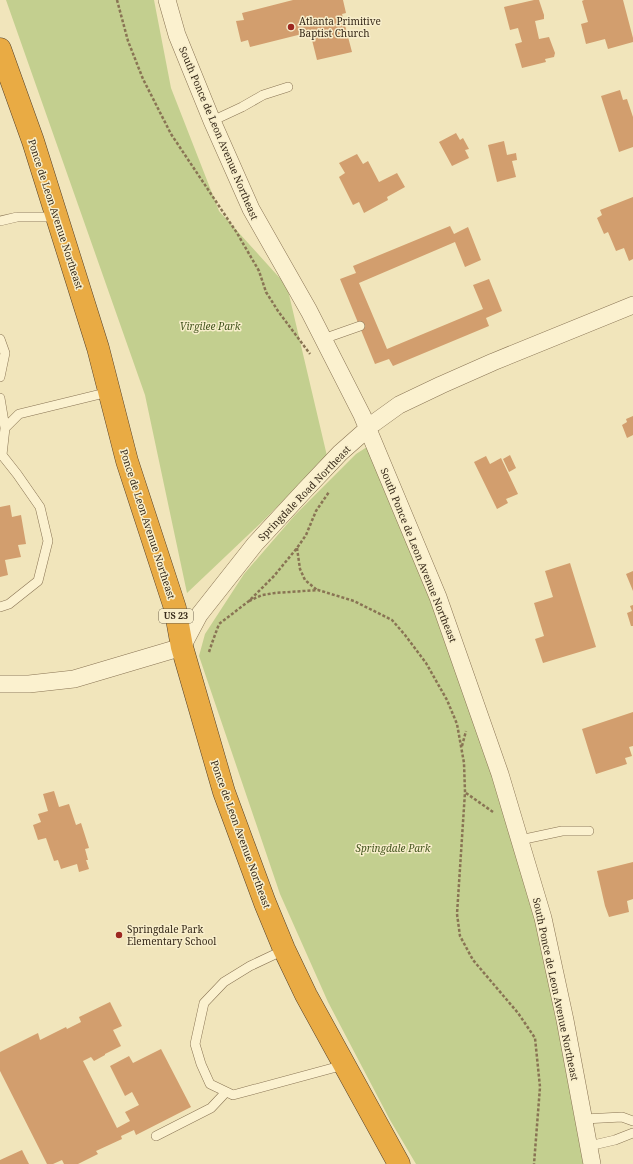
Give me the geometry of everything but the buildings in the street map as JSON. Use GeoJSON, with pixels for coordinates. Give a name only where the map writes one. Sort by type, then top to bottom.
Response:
{"type":"FeatureCollection","features":[{"type":"Feature","properties":{"kind":"highway","name":"Ponce de Leon Avenue Northeast"},"geometry":{"type":"LineString","coordinates":[[0,49],[33,141],[98,348],[127,461],[175,608],[182,647],[224,792],[262,896],[284,949],[306,995],[399,1164]]}},
{"type":"Feature","properties":{"kind":"street","name":"South Ponce de Leon Avenue Northeast"},"geometry":{"type":"LineString","coordinates":[[167,0],[177,35],[212,121],[251,209],[323,339],[359,409],[438,597],[500,774],[544,925],[565,1020],[592,1164]]}},
{"type":"Feature","properties":{"kind":"street","name":"Springdale Road Northeast"},"geometry":{"type":"LineString","coordinates":[[182,647],[199,615],[255,544],[309,485],[368,428],[399,405],[440,384],[633,305]]}},
{"type":"Feature","properties":{"kind":"street"},"geometry":{"type":"LineString","coordinates":[[0,684],[30,684],[74,679],[182,647]]}},
{"type":"Feature","properties":{"kind":"lane"},"geometry":{"type":"LineString","coordinates":[[212,121],[263,95],[288,87]]}},
{"type":"Feature","properties":{"kind":"lane"},"geometry":{"type":"LineString","coordinates":[[0,221],[17,217],[57,217]]}},
{"type":"Feature","properties":{"kind":"lane"},"geometry":{"type":"LineString","coordinates":[[323,339],[360,326]]}},
{"type":"Feature","properties":{"kind":"lane"},"geometry":{"type":"LineString","coordinates":[[0,339],[5,352],[0,377]]}},
{"type":"Feature","properties":{"kind":"lane"},"geometry":{"type":"LineString","coordinates":[[5,428],[19,414],[109,392]]}},
{"type":"Feature","properties":{"kind":"lane"},"geometry":{"type":"LineString","coordinates":[[0,398],[5,428],[2,455],[4,464],[17,474],[40,507],[48,541],[38,581],[9,604],[0,606]]}},
{"type":"Feature","properties":{"kind":"lane"},"geometry":{"type":"LineString","coordinates":[[520,840],[562,831],[589,831]]}},
{"type":"Feature","properties":{"kind":"lane"},"geometry":{"type":"LineString","coordinates":[[284,949],[250,966],[224,982],[204,1003],[195,1044],[200,1064],[210,1084],[233,1095],[344,1065]]}},
{"type":"Feature","properties":{"kind":"lane"},"geometry":{"type":"LineString","coordinates":[[156,1136],[211,1108],[226,1092]]}},
{"type":"Feature","properties":{"kind":"lane"},"geometry":{"type":"LineString","coordinates":[[584,1119],[622,1117],[633,1121]]}},
{"type":"Feature","properties":{"kind":"lane"},"geometry":{"type":"LineString","coordinates":[[589,1146],[615,1140],[633,1133]]}},
{"type":"Feature","properties":{"kind":"path"},"geometry":{"type":"LineString","coordinates":[[117,0],[128,41],[143,79],[171,134],[237,233],[259,271],[266,292],[278,311],[313,358]]}},
{"type":"Feature","properties":{"kind":"path"},"geometry":{"type":"LineString","coordinates":[[209,652],[219,624],[248,601],[274,576],[306,535],[316,510],[332,489]]}},
{"type":"Feature","properties":{"kind":"path"},"geometry":{"type":"LineString","coordinates":[[297,548],[300,569],[305,580],[318,590]]}},
{"type":"Feature","properties":{"kind":"path"},"geometry":{"type":"LineString","coordinates":[[248,601],[262,595],[318,590],[354,601],[392,620],[426,663],[448,700],[458,724],[464,763],[465,792],[457,914],[460,936],[473,960],[518,1013],[535,1038],[540,1087],[534,1164]]}},
{"type":"Feature","properties":{"kind":"path"},"geometry":{"type":"LineString","coordinates":[[465,792],[497,814],[513,818]]}},
{"type":"Feature","properties":{"kind":"green space","name":"Virgilee Park"},"geometry":{"type":"Polygon","coordinates":[[[6,0],[154,0],[171,88],[219,211],[287,286],[327,456],[265,519],[187,593],[145,395],[6,0]]]}},
{"type":"Feature","properties":{"kind":"green space","name":"Springdale Park"},"geometry":{"type":"Polygon","coordinates":[[[367,447],[381,463],[502,788],[566,1017],[586,1164],[416,1164],[390,1120],[328,1002],[280,894],[199,656],[205,634],[244,574],[295,515],[356,454],[367,447]]]}},
{"type":"Feature","properties":{"kind":"place","name":"Atlanta Primitive Baptist Church"},"geometry":{"type":"Point","coordinates":[291,27]}},
{"type":"Feature","properties":{"kind":"place","name":"Springdale Park Elementary School"},"geometry":{"type":"Point","coordinates":[119,935]}}]}
